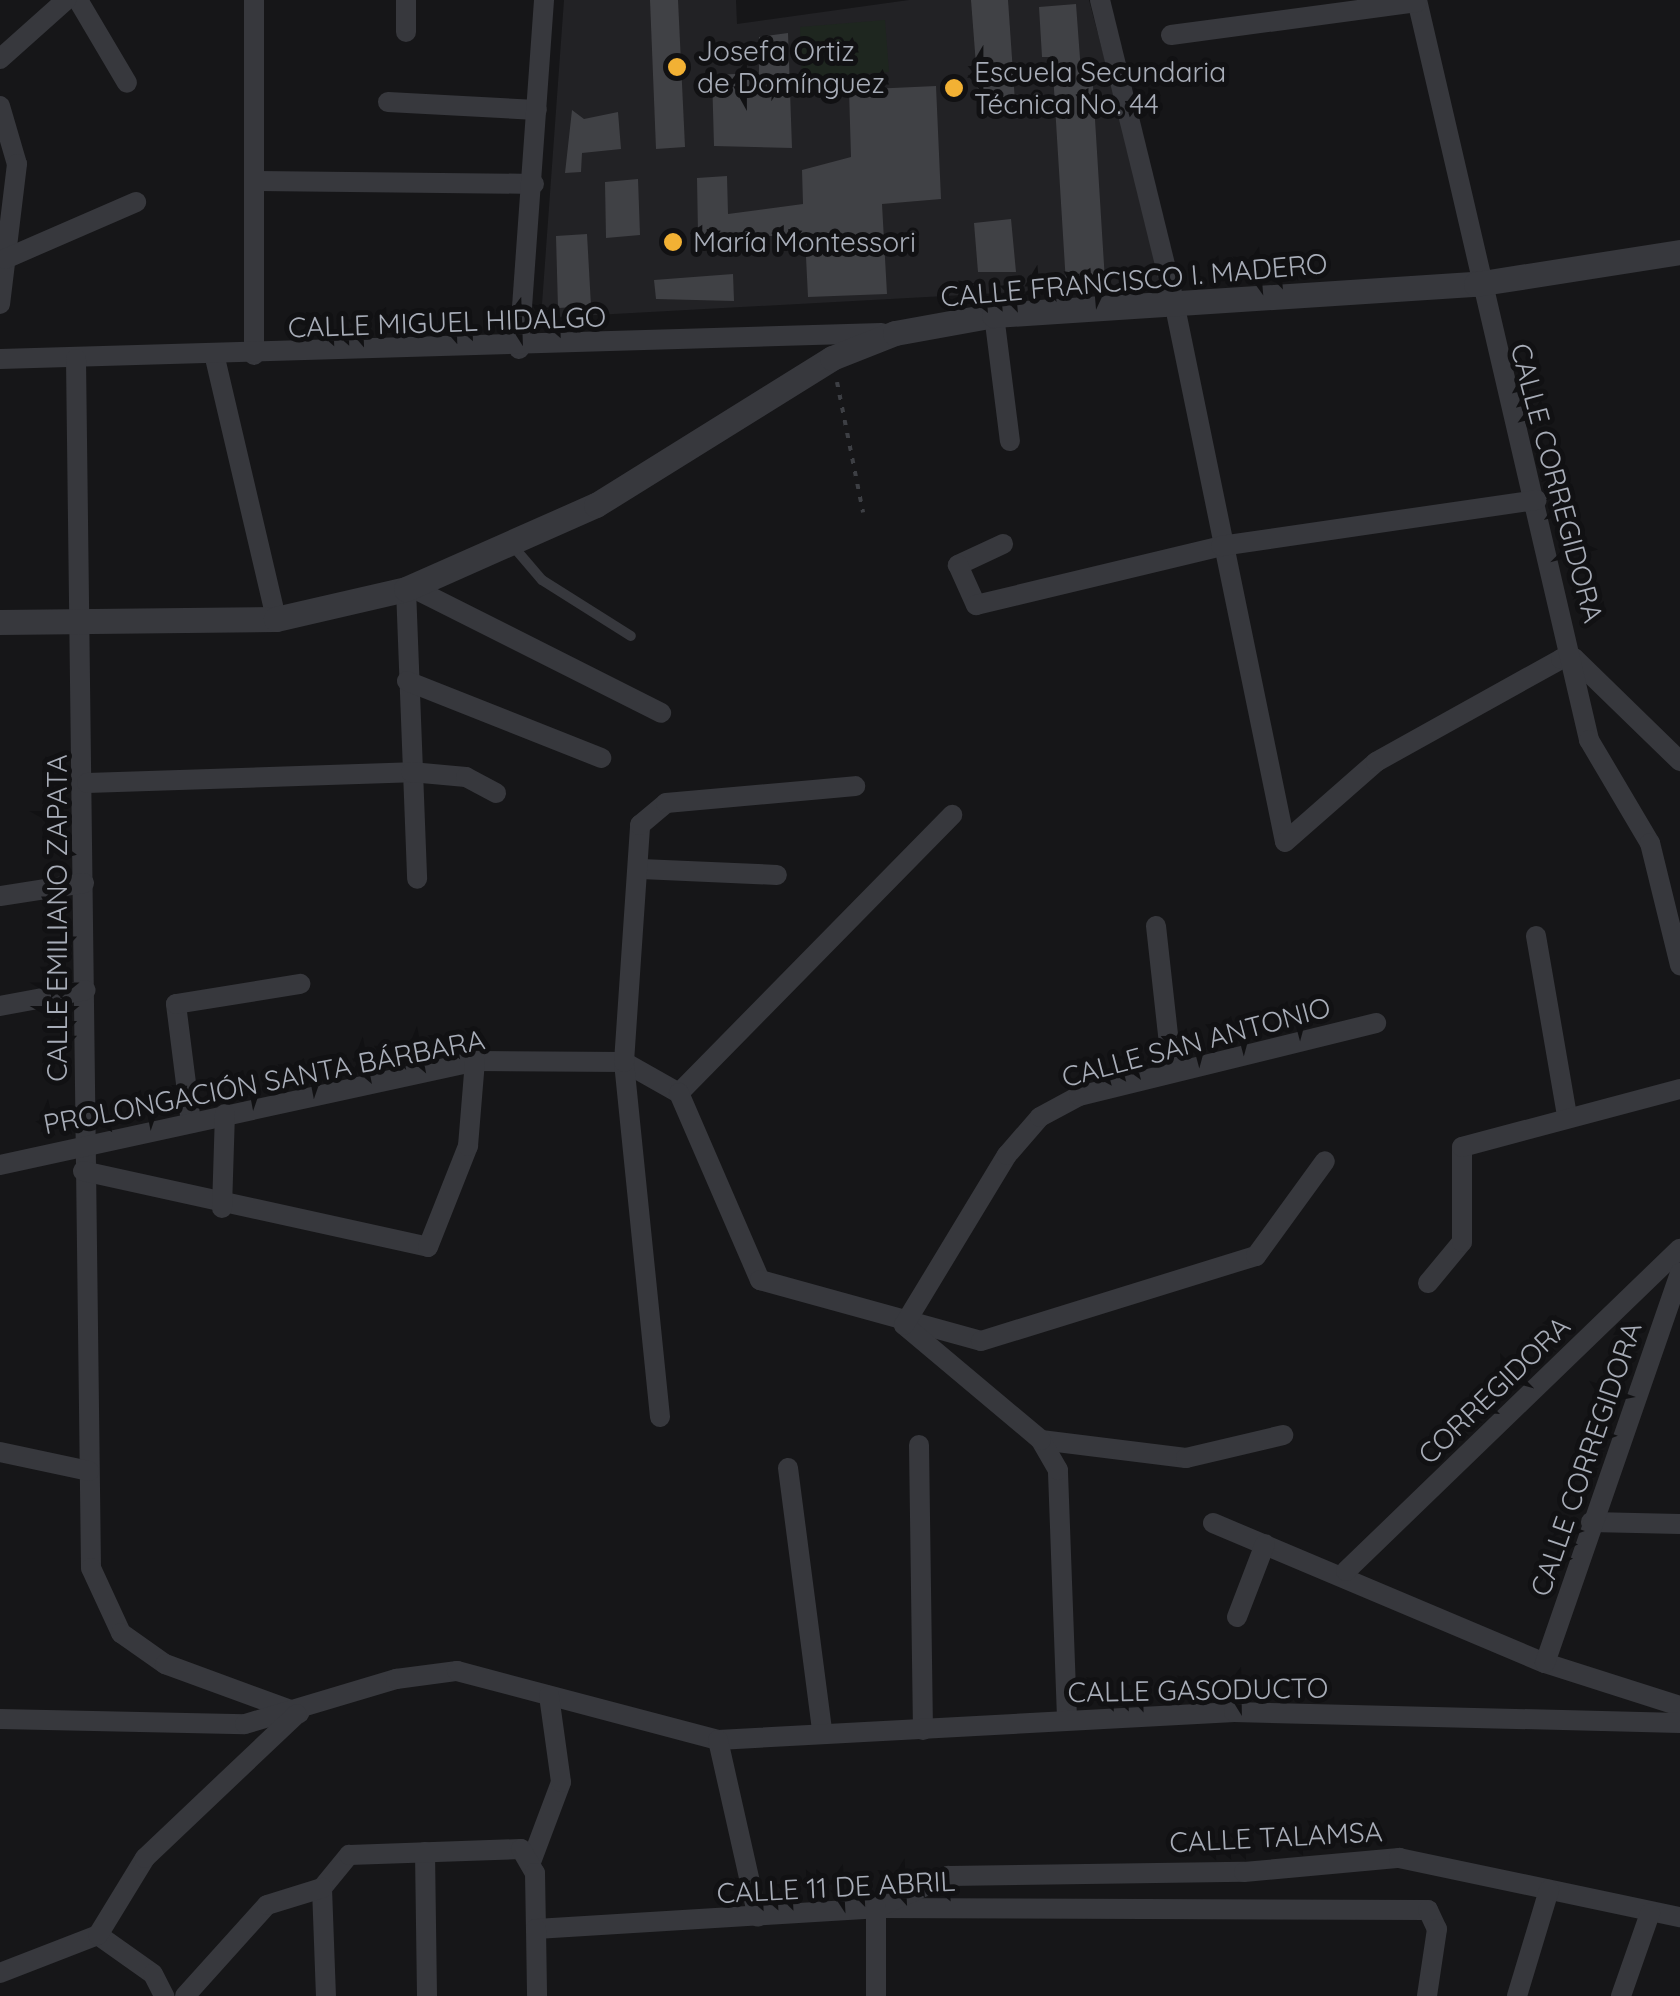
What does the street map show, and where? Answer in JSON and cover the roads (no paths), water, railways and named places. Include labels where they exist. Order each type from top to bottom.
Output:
[{"type":"street","points":[[0,59],[66,0]]},
{"type":"street","points":[[78,0],[127,83]]},
{"type":"street","points":[[254,0],[258,182],[254,355]]},
{"type":"street","points":[[406,0],[406,32]]},
{"type":"street","points":[[519,349],[534,184],[544,0]]},
{"type":"street","points":[[1100,0],[1174,302],[1284,842],[1376,762],[1524,672],[1574,658],[1680,762]]},
{"type":"street","points":[[1172,35],[1417,1]]},
{"type":"street","name":"CALLE CORREGIDORA","points":[[1417,1],[1476,284],[1537,500],[1589,740],[1650,843],[1680,965]]},
{"type":"street","points":[[388,102],[537,110]]},
{"type":"street","points":[[0,106],[17,164],[0,304]]},
{"type":"street","points":[[258,182],[534,184]]},
{"type":"street","points":[[5,258],[136,202]]},
{"type":"street","name":"CALLE FRANCISCO I. MADERO","points":[[0,622],[276,620],[409,588],[512,546],[691,450],[832,358],[895,333],[994,316],[1476,284],[1680,252]]},
{"type":"street","points":[[994,316],[1010,441]]},
{"type":"street","name":"CALLE MIGUEL HIDALGO","points":[[0,359],[215,358],[895,333]]},
{"type":"street","points":[[215,358],[276,620]]},
{"type":"street","name":"CALLE EMILIANO ZAPATA","points":[[76,360],[87,782],[83,1162],[91,1568],[120,1633],[179,1670],[299,1713]]},
{"type":"street","points":[[1003,544],[958,565],[968,600],[1044,590],[1221,546],[1537,500]]},
{"type":"street","points":[[417,879],[407,681],[409,588],[661,713]]},
{"type":"street","points":[[407,681],[601,758]]},
{"type":"street","points":[[87,782],[412,772],[466,777],[496,793]]},
{"type":"street","points":[[660,1417],[624,1062],[641,869],[640,825],[649,810],[855,786]]},
{"type":"street","points":[[952,815],[679,1093],[749,1269],[773,1286],[904,1325],[1000,1340],[1256,1256],[1326,1161]]},
{"type":"street","points":[[641,869],[777,875]]},
{"type":"street","points":[[0,896],[84,883]]},
{"type":"street","points":[[1156,926],[1172,1071]]},
{"type":"street","points":[[1536,936],[1568,1116]]},
{"type":"street","points":[[191,1123],[176,1004],[300,984]]},
{"type":"street","points":[[0,1006],[86,990]]},
{"type":"street","name":"CALLE SAN ANTONIO","points":[[904,1325],[1006,1155],[1040,1117],[1078,1096],[1376,1022]]},
{"type":"street","points":[[83,1162],[222,1208],[428,1247],[468,1146],[475,1062]]},
{"type":"street","name":"PROLONGACIÓN SANTA BÁRBARA","points":[[0,1148],[30,1157],[83,1162],[225,1114],[475,1062],[624,1062],[679,1093]]},
{"type":"street","points":[[1428,1283],[1462,1242],[1462,1147],[1680,1088]]},
{"type":"street","points":[[222,1208],[225,1114]]},
{"type":"street","name":"PROLONGACIÓN SANTA BÁRBARA","points":[[0,1165],[30,1157]]},
{"type":"street","name":"CORREGIDORA","points":[[1346,1571],[1680,1248]]},
{"type":"street","name":"CALLE CORREGIDORA","points":[[1545,1663],[1680,1273]]},
{"type":"street","points":[[904,1325],[1041,1440],[1064,1504],[1067,1718]]},
{"type":"street","points":[[1041,1440],[1186,1458],[1283,1435]]},
{"type":"street","points":[[919,1445],[923,1730]]},
{"type":"street","points":[[0,1452],[89,1471]]},
{"type":"street","points":[[788,1468],[822,1729]]},
{"type":"street","points":[[1214,1522],[1346,1571],[1545,1663],[1680,1706]]},
{"type":"street","points":[[1591,1522],[1680,1524]]},
{"type":"street","points":[[1237,1618],[1265,1544]]},
{"type":"street","points":[[0,1718],[245,1724],[299,1713],[396,1678],[457,1671],[718,1740],[758,1917]]},
{"type":"street","points":[[536,1996],[531,1862],[560,1782],[549,1696]]},
{"type":"street","name":"CALLE GASODUCTO","points":[[718,1740],[822,1729],[923,1730],[1067,1718],[1234,1712],[1680,1723]]},
{"type":"street","points":[[0,1973],[98,1935],[145,1858],[299,1713]]},
{"type":"street","points":[[184,1996],[267,1904],[322,1888],[349,1855],[521,1849],[531,1862]]},
{"type":"street","points":[[425,1852],[428,1996]]},
{"type":"street","name":"CALLE TALAMSA","points":[[876,1908],[948,1876],[1244,1872],[1399,1858],[1680,1917]]},
{"type":"street","points":[[322,1888],[326,1996]]},
{"type":"street","points":[[1517,1996],[1550,1890]]},
{"type":"street","points":[[876,1908],[876,1996]]},
{"type":"street","name":"CALLE 11 DE ABRIL","points":[[536,1929],[876,1908],[1428,1910],[1436,1917],[1427,1996]]},
{"type":"street","points":[[1621,1996],[1650,1913]]},
{"type":"street","points":[[98,1935],[154,1974],[164,1996]]},
{"type":"lane","points":[[512,546],[542,580],[631,636]]},
{"type":"place","name":"Josefa Ortiz de Domínguez","points":[[677,67]]},
{"type":"place","name":"Escuela Secundaria Técnica No. 44","points":[[954,88]]},
{"type":"place","name":"María Montessori","points":[[673,242]]}]
